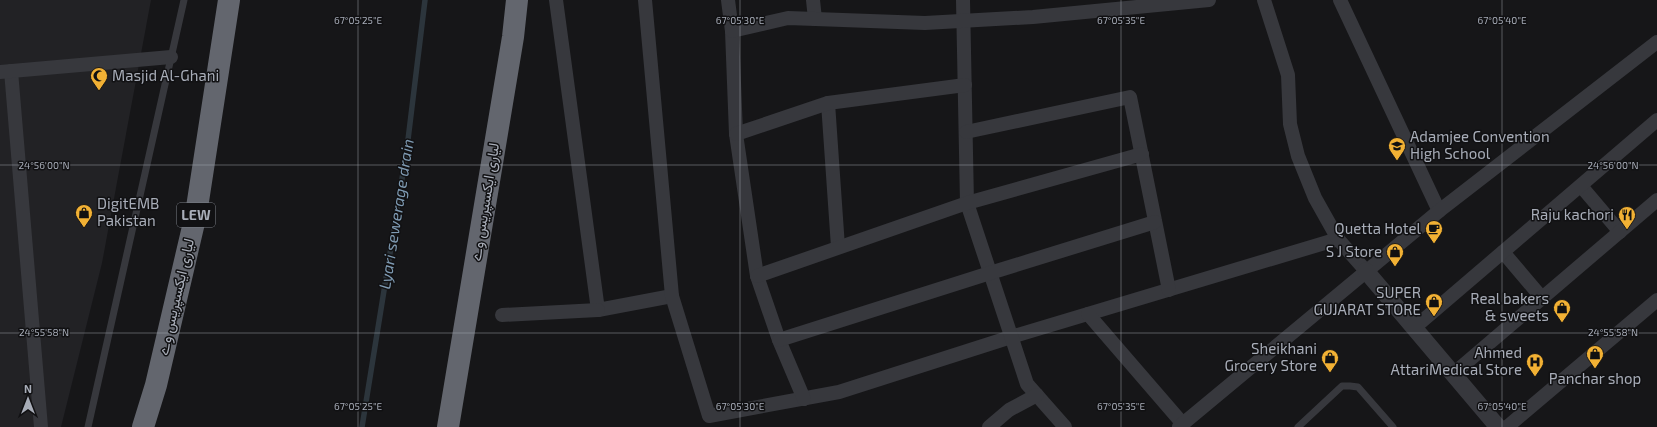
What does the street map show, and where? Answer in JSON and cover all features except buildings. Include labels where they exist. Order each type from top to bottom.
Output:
[{"type":"highway","name":"لیاری ایکسپریس وے","points":[[143,427],[156,385],[196,214],[229,0]]},
{"type":"highway","name":"لیاری ایکسپریس وے","points":[[448,427],[513,37],[517,0]]},
{"type":"street","points":[[556,0],[598,310]]},
{"type":"street","points":[[645,0],[672,296],[710,416],[839,392],[1011,337],[1338,238]]},
{"type":"street","points":[[728,0],[732,31],[736,134],[757,276],[779,340],[804,399]]},
{"type":"street","points":[[813,0],[815,19]]},
{"type":"street","points":[[963,0],[967,203],[1027,384],[1065,427]]},
{"type":"street","points":[[732,31],[788,18],[925,23],[1033,17],[1209,0]]},
{"type":"street","points":[[1264,0],[1288,75],[1290,124],[1298,156],[1315,198],[1338,238],[1498,427]]},
{"type":"street","points":[[1340,0],[1439,211]]},
{"type":"street","points":[[1088,314],[1181,425],[1439,211],[1657,42]]},
{"type":"street","points":[[41,427],[6,71],[171,57]]},
{"type":"street","points":[[736,134],[828,103],[965,85]]},
{"type":"street","points":[[966,132],[1130,97],[1169,290]]},
{"type":"street","points":[[828,103],[838,247]]},
{"type":"street","points":[[1414,328],[1581,186],[1655,126]]},
{"type":"street","points":[[757,276],[967,203],[1142,154]]},
{"type":"street","points":[[1581,186],[1620,232]]},
{"type":"street","points":[[1454,374],[1657,200]]},
{"type":"street","points":[[779,340],[1156,222]]},
{"type":"street","points":[[1503,252],[1542,298]]},
{"type":"street","points":[[502,315],[598,310],[672,296]]},
{"type":"street","points":[[1507,427],[1657,300]]},
{"type":"street","points":[[990,427],[1009,410],[1037,396]]},
{"type":"lane","points":[[88,427],[184,0]]},
{"type":"lane","points":[[1298,427],[1342,386],[1350,386],[1358,387],[1393,427]]},
{"type":"shaded area","points":[[0,0],[151,0],[102,263],[61,427],[0,427]]},
{"type":"waterway","name":"Lyari sewerage drain","points":[[362,427],[407,148],[425,0]]},
{"type":"place","name":"Masjid Al-Ghani","points":[[99,91]]},
{"type":"place","name":"Adamjee Convention High School","points":[[1397,161]]},
{"type":"place","name":"DigitEMB Pakistan","points":[[84,228]]},
{"type":"place","name":"Raju kachori","points":[[1627,230]]},
{"type":"place","name":"Quetta Hotel","points":[[1434,244]]},
{"type":"place","name":"S J Store","points":[[1395,267]]},
{"type":"place","name":"SUPER GUJARAT STORE","points":[[1434,317]]},
{"type":"place","name":"Real bakers & sweets","points":[[1562,323]]},
{"type":"place","name":"Panchar shop","points":[[1595,369]]},
{"type":"place","name":"Sheikhani Grocery Store","points":[[1330,373]]},
{"type":"place","name":"Ahmed AttariMedical Store","points":[[1535,377]]}]
